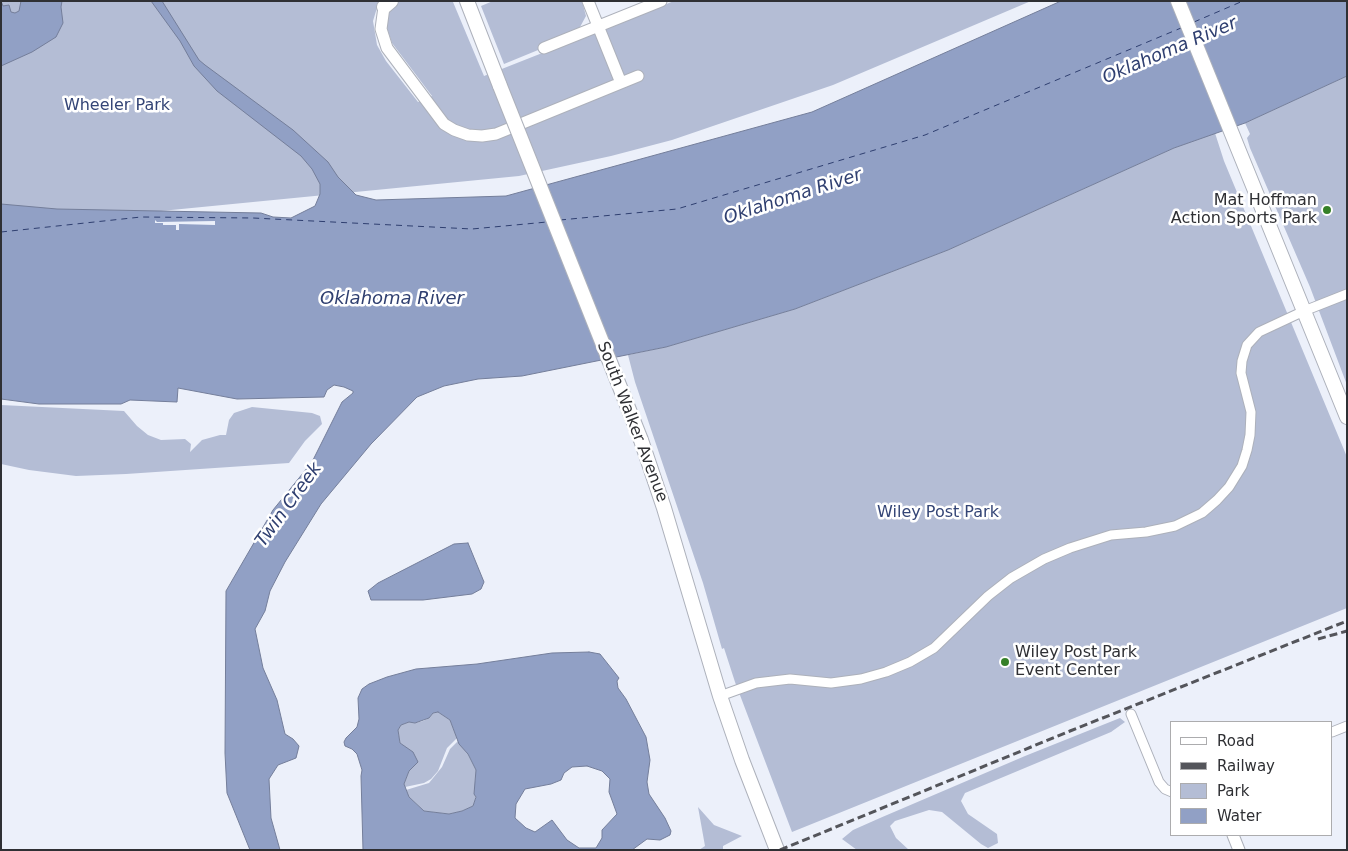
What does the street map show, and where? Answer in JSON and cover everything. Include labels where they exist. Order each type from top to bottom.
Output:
[{"type":"main road","name":"South Walker Avenue","points":[[467,1],[640,440],[664,508],[720,696],[742,760],[777,850]]},
{"type":"main road","points":[[1178,1],[1347,417]]},
{"type":"street","points":[[588,1],[620,83]]},
{"type":"street","points":[[544,48],[661,1]]},
{"type":"street","points":[[387,3],[381,29],[387,48],[444,124],[468,135],[496,134],[638,76]]},
{"type":"street","points":[[720,696],[756,683],[790,680],[830,683],[861,679],[886,672],[910,662],[934,648],[988,596],[1011,578],[1044,559],[1070,548],[1111,535],[1146,532],[1175,526],[1202,513],[1229,487],[1242,466],[1247,450],[1251,419],[1248,398],[1241,373],[1242,361],[1247,345],[1259,332],[1347,294]]},
{"type":"street","points":[[1131,714],[1159,782],[1165,789],[1170,791]]},
{"type":"street","points":[[1333,732],[1347,726]]},
{"type":"street","points":[[1233,836],[1239,850]]},
{"type":"green space","name":"Wheeler Park","points":[[1,1],[379,1],[373,21],[377,45],[386,61],[418,102],[432,96],[392,43],[386,25],[390,10],[395,1],[453,2],[484,76],[674,1],[1031,1],[833,85],[672,140],[611,156],[519,176],[161,211],[1,275]]},
{"type":"green space","points":[[493,1],[582,1],[586,16],[580,27],[582,32],[504,64],[481,6]]},
{"type":"green space","points":[[1347,76],[1347,385],[1310,287],[1250,148],[1247,138],[1250,134],[1245,123]]},
{"type":"green space","name":"Wiley Post Park","points":[[1215,133],[1224,161],[1347,457],[1347,608],[792,832],[724,648],[722,649],[703,583],[635,382],[628,355],[666,347],[795,309],[948,250],[1174,148]]},
{"type":"green space","points":[[1,405],[124,411],[148,435],[161,440],[185,439],[191,444],[190,452],[202,440],[226,435],[229,420],[234,413],[252,407],[312,413],[320,416],[322,424],[305,441],[289,463],[76,476],[29,470],[1,464]]},
{"type":"green space","points":[[438,712],[450,720],[457,738],[447,748],[438,771],[431,779],[424,783],[405,787],[404,784],[409,771],[406,748],[400,743],[398,730],[401,725],[409,722],[423,721],[433,713]]},
{"type":"green space","points":[[1120,718],[1125,722],[1111,732],[965,793],[961,801],[968,814],[997,834],[998,843],[988,848],[942,812],[929,810],[895,821],[890,826],[896,838],[909,850],[857,850],[842,839],[853,830],[880,818]]},
{"type":"green space","points":[[458,741],[468,754],[476,770],[475,801],[473,806],[449,814],[424,811],[409,797],[406,790],[429,783],[442,767],[450,749]]},
{"type":"green space","points":[[698,807],[714,825],[742,836],[723,846],[723,850],[699,850],[705,846]]},
{"type":"water","points":[[1,1],[3,6],[9,5],[11,12],[15,13],[19,11],[21,1],[62,1],[63,23],[56,37],[32,52],[1,66]]},
{"type":"water","name":"Oklahoma River","points":[[151,1],[162,1],[199,60],[293,130],[328,162],[338,177],[356,195],[376,200],[506,196],[812,112],[1061,1],[1347,1],[1347,76],[1245,123],[1174,148],[948,250],[795,309],[666,347],[522,376],[478,379],[444,386],[417,397],[371,444],[321,504],[285,562],[270,591],[265,611],[255,629],[263,668],[277,700],[285,734],[299,746],[296,758],[278,765],[269,779],[271,818],[280,850],[250,850],[227,793],[225,753],[226,591],[273,510],[312,462],[342,402],[353,391],[334,385],[327,390],[324,397],[237,399],[178,388],[177,402],[130,400],[121,404],[39,404],[1,399],[1,204],[57,209],[261,213],[273,217],[291,218],[315,206],[320,194],[320,184],[312,169],[301,156],[217,91],[194,66],[180,41]]},
{"type":"water","points":[[468,543],[484,582],[481,589],[472,594],[423,600],[371,600],[368,591],[378,583],[454,544]]},
{"type":"water","points":[[589,652],[600,654],[619,678],[617,681],[618,688],[646,737],[650,760],[647,782],[649,794],[665,818],[671,831],[670,835],[660,840],[647,839],[632,850],[363,850],[362,770],[357,754],[345,746],[344,742],[357,727],[359,719],[358,698],[362,689],[387,677],[416,669],[477,664],[552,653]],"holes":[[[438,712],[450,720],[459,744],[468,754],[476,770],[474,794],[476,797],[473,806],[449,814],[424,811],[409,797],[404,784],[409,771],[418,762],[413,752],[400,743],[398,730],[401,725],[409,722],[415,723],[429,718],[433,713]],[[587,766],[602,771],[610,779],[609,792],[617,814],[602,830],[602,838],[596,848],[579,848],[567,840],[552,820],[535,832],[526,828],[515,818],[516,804],[525,789],[551,784],[561,780],[564,773],[572,767]]]},
{"type":"pier","points":[[155,220],[157,222],[215,221],[215,225],[179,224],[179,230],[176,230],[176,225],[163,225],[163,223],[155,223]]},
{"type":"ferry route","points":[[1194,22],[1243,1]]},
{"type":"ferry route","points":[[560,220],[677,209],[925,135],[1181,28]]},
{"type":"ferry route","points":[[1,232],[141,217],[253,218],[472,229],[547,222]]},
{"type":"railway","points":[[780,850],[1070,731],[1347,621]]},
{"type":"railway","points":[[1318,639],[1347,631]]},
{"type":"place","name":"Mat Hoffman Action Sports Park","points":[[1327,210]]},
{"type":"place","name":"Wiley Post Park Event Center","points":[[1005,662]]},
{"type":"water label","name":"Twin Creek","points":[[289,505]]}]
